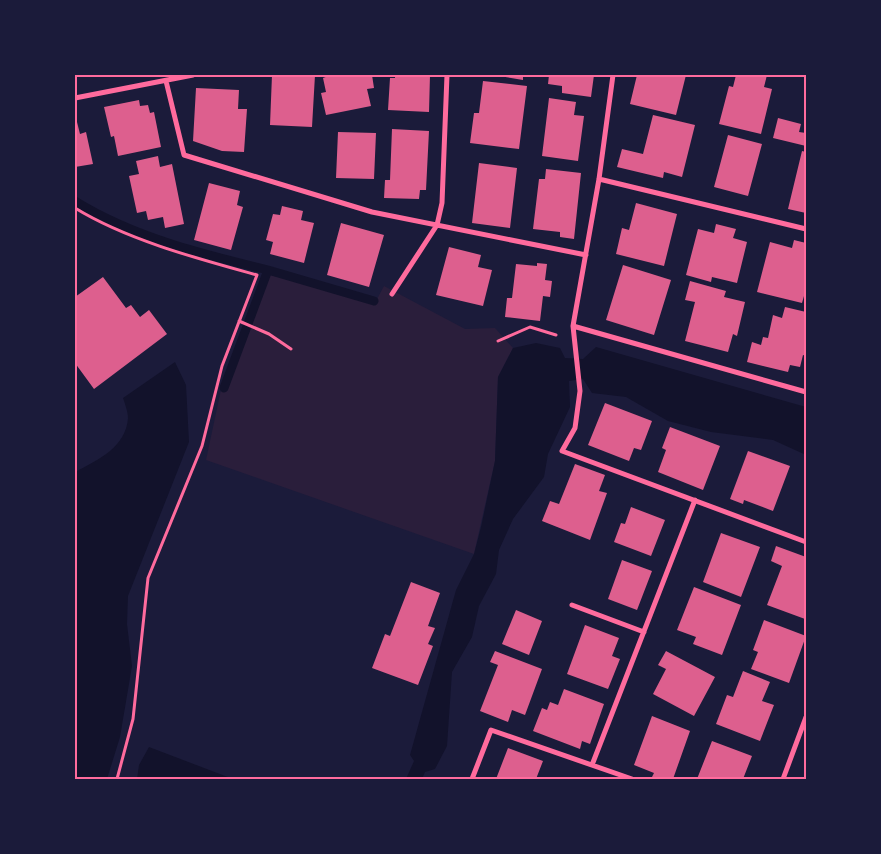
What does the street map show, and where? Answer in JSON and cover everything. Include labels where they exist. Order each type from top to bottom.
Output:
[{"type":"street","points":[[75,98],[193,75]]},
{"type":"street","points":[[392,294],[437,225],[442,203],[447,75]]},
{"type":"street","points":[[613,75],[599,179],[573,326],[580,391],[575,428],[562,451],[806,542]]},
{"type":"street","points":[[166,81],[184,155],[372,212],[586,255]]},
{"type":"street","points":[[599,179],[806,229]]},
{"type":"street","points":[[573,326],[806,392]]},
{"type":"street","points":[[592,765],[694,500]]},
{"type":"street","points":[[572,606],[644,632]]},
{"type":"street","points":[[783,779],[806,717]]},
{"type":"street","points":[[472,779],[491,730],[632,779]]},
{"type":"path","points":[[75,208],[91,218],[190,257],[258,275],[222,366],[202,446],[148,578],[133,719],[117,779]]},
{"type":"path","points":[[239,321],[269,334],[291,348]]},
{"type":"path","points":[[498,341],[530,327],[558,335],[576,348]]},
{"type":"shaded area","points":[[263,273],[375,303],[384,286],[465,329],[495,328],[513,348],[498,377],[495,461],[474,554],[206,460],[222,385]]},
{"type":"shaded area","points":[[536,343],[560,348],[565,358],[583,359],[596,347],[806,407],[806,455],[773,440],[711,432],[668,421],[626,397],[592,393],[583,379],[569,381],[570,407],[548,454],[544,477],[513,519],[499,550],[496,574],[479,606],[472,637],[452,672],[447,746],[435,769],[425,772],[422,779],[406,779],[414,761],[410,755],[456,590],[474,554],[481,527],[495,461],[498,377],[513,348]]},
{"type":"shaded area","points":[[175,362],[186,385],[189,442],[128,596],[127,624],[132,666],[120,737],[107,779],[75,779],[75,472],[93,463],[116,445],[122,437],[128,418],[123,398]]},
{"type":"shaded area","points":[[149,747],[233,779],[137,779],[139,765]]},
{"type":"building","points":[[272,75],[315,75],[312,127],[270,125]]},
{"type":"building","points":[[331,75],[372,75],[374,88],[367,89],[371,106],[326,115],[321,93],[326,92],[323,78]]},
{"type":"building","points":[[395,75],[430,75],[429,112],[388,110],[390,78],[395,78]]},
{"type":"building","points":[[493,75],[523,75],[523,80]]},
{"type":"building","points":[[549,75],[594,75],[591,97],[562,93],[562,86],[548,84]]},
{"type":"building","points":[[637,75],[686,75],[676,115],[630,104]]},
{"type":"building","points":[[736,75],[767,75],[764,87],[772,89],[761,134],[719,124],[729,86],[733,87]]},
{"type":"building","points":[[483,81],[527,86],[519,149],[470,143],[474,113],[479,113]]},
{"type":"building","points":[[196,88],[239,90],[238,109],[247,109],[244,152],[222,151],[193,141]]},
{"type":"building","points":[[549,98],[576,102],[574,115],[584,116],[578,161],[542,156]]},
{"type":"building","points":[[139,100],[140,106],[148,105],[150,113],[154,112],[161,147],[118,156],[114,136],[111,137],[104,107]]},
{"type":"building","points":[[75,114],[80,134],[86,132],[93,164],[75,167]]},
{"type":"building","points":[[653,115],[695,125],[682,177],[664,172],[663,178],[617,167],[622,149],[643,154]]},
{"type":"building","points":[[778,118],[801,124],[799,132],[806,133],[806,146],[773,138]]},
{"type":"building","points":[[392,129],[429,131],[426,190],[420,190],[419,199],[384,198],[385,180],[390,180]]},
{"type":"building","points":[[338,132],[376,133],[374,179],[336,178]]},
{"type":"building","points":[[728,135],[762,144],[748,196],[714,187]]},
{"type":"building","points":[[802,151],[806,152],[806,213],[788,209]]},
{"type":"building","points":[[158,156],[160,167],[172,164],[184,224],[165,228],[163,217],[148,220],[146,211],[137,213],[129,176],[139,174],[136,161]]},
{"type":"building","points":[[479,163],[517,168],[510,228],[472,223]]},
{"type":"building","points":[[546,169],[581,173],[574,239],[560,237],[560,232],[533,229],[539,179],[545,179]]},
{"type":"building","points":[[209,183],[240,191],[237,205],[243,207],[231,250],[194,240]]},
{"type":"building","points":[[636,203],[677,214],[664,266],[616,254],[622,228],[629,230]]},
{"type":"building","points":[[282,206],[303,211],[301,220],[314,223],[304,263],[270,254],[273,242],[266,240],[273,214],[280,215]]},
{"type":"building","points":[[341,223],[384,235],[369,287],[327,275]]},
{"type":"building","points":[[716,224],[736,229],[733,238],[747,242],[737,283],[712,277],[711,282],[686,275],[698,229],[714,233]]},
{"type":"building","points":[[794,240],[806,243],[806,289],[802,303],[757,292],[770,242],[792,248]]},
{"type":"building","points":[[449,247],[481,255],[478,267],[492,270],[483,306],[436,295]]},
{"type":"building","points":[[537,263],[547,264],[545,280],[552,281],[550,297],[543,296],[540,321],[505,317],[507,298],[512,298],[516,264],[537,266]]},
{"type":"building","points":[[623,265],[671,280],[654,335],[606,320]]},
{"type":"building","points":[[103,277],[126,308],[131,305],[140,317],[149,310],[167,334],[94,389],[75,363],[75,297]]},
{"type":"building","points":[[690,281],[726,291],[724,297],[745,302],[737,336],[733,334],[728,352],[685,341],[695,302],[685,300]]},
{"type":"building","points":[[785,307],[806,312],[806,356],[803,355],[800,367],[790,365],[788,372],[747,362],[752,342],[761,345],[763,337],[768,338],[773,315],[782,318]]},
{"type":"building","points":[[605,403],[652,421],[641,450],[634,448],[629,461],[588,445]]},
{"type":"building","points":[[670,427],[720,446],[703,490],[658,472],[666,450],[662,448]]},
{"type":"building","points":[[748,451],[790,466],[773,511],[744,500],[743,504],[730,499]]},
{"type":"building","points":[[575,464],[605,475],[599,491],[607,493],[590,540],[542,521],[550,501],[559,504]]},
{"type":"building","points":[[631,507],[665,520],[651,556],[614,542],[621,523],[625,524]]},
{"type":"building","points":[[721,533],[760,547],[741,597],[703,582]]},
{"type":"building","points":[[776,546],[806,557],[805,619],[767,605],[782,566],[771,561]]},
{"type":"building","points":[[622,560],[652,571],[637,610],[608,599]]},
{"type":"building","points":[[411,582],[440,593],[428,626],[435,628],[428,644],[433,646],[418,685],[372,668],[385,634],[390,636]]},
{"type":"building","points":[[694,587],[741,605],[722,655],[693,644],[696,637],[677,630]]},
{"type":"building","points":[[516,610],[542,621],[529,655],[502,644]]},
{"type":"building","points":[[764,620],[806,636],[789,683],[751,669],[758,652],[753,650]]},
{"type":"building","points":[[585,625],[619,638],[612,656],[620,659],[608,689],[567,674]]},
{"type":"building","points":[[495,651],[542,669],[525,715],[512,710],[508,722],[480,711],[498,665],[490,662]]},
{"type":"building","points":[[666,651],[715,677],[694,716],[653,694],[666,669],[658,665]]},
{"type":"building","points":[[743,671],[770,682],[762,701],[774,705],[760,741],[716,724],[727,695],[733,697]]},
{"type":"building","points":[[564,689],[604,704],[590,744],[582,741],[580,749],[533,731],[542,708],[547,710],[550,702],[558,705]]},
{"type":"building","points":[[652,716],[690,731],[673,779],[652,777],[654,773],[634,765]]},
{"type":"building","points":[[712,741],[752,756],[743,779],[697,779]]},
{"type":"building","points":[[508,748],[543,761],[536,779],[496,779]]},
{"type":"waterway","points":[[75,201],[120,225],[168,243],[268,270]]},
{"type":"waterway","points":[[224,388],[268,270],[374,301]]}]
